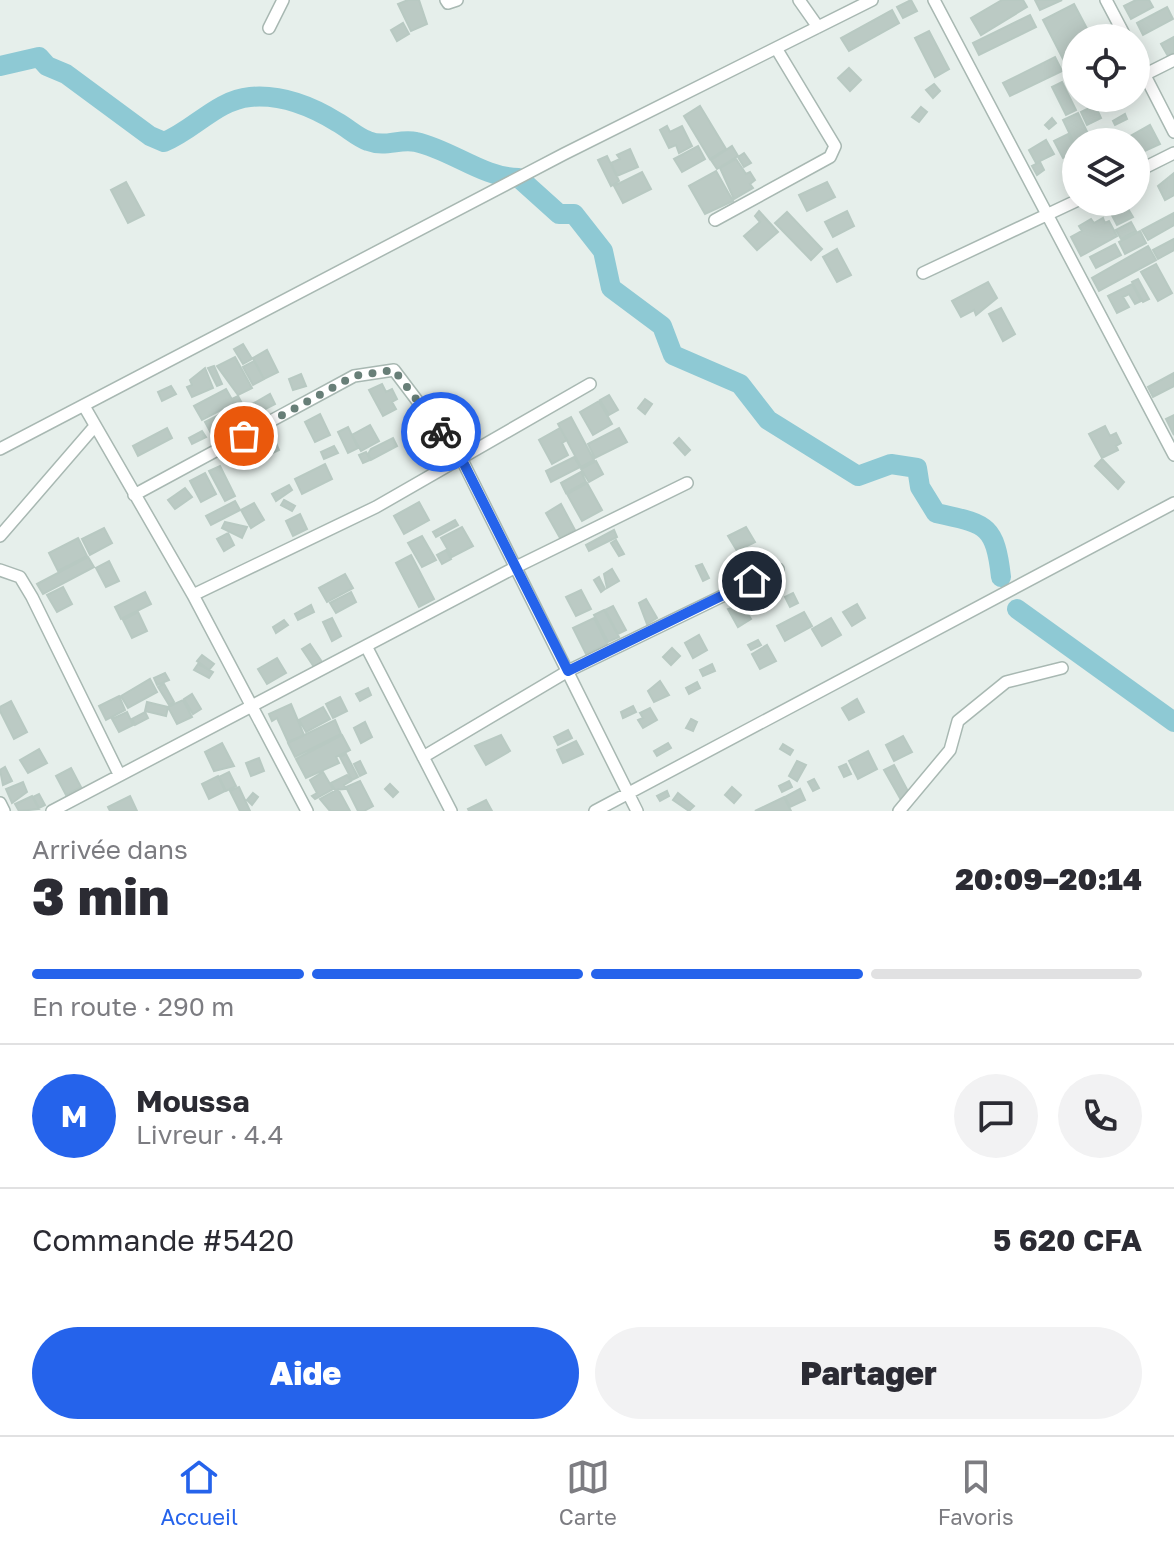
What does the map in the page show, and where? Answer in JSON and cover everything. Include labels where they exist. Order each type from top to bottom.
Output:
[{"type":"street","points":[[269,28],[283,0]]},
{"type":"street","points":[[446,0],[457,0]]},
{"type":"street","points":[[799,0],[818,27]]},
{"type":"street","points":[[0,449],[564,154],[872,0]]},
{"type":"street","points":[[934,0],[1174,455]]},
{"type":"street","points":[[1106,0],[1119,24]]},
{"type":"street","points":[[715,220],[830,157],[835,146],[776,48]]},
{"type":"street","points":[[1150,72],[1174,60]]},
{"type":"street","points":[[1150,86],[1174,132]]},
{"type":"street","points":[[1150,165],[1174,153]]},
{"type":"street","points":[[923,273],[1062,208]]},
{"type":"street","points":[[134,495],[354,376],[394,370],[462,460],[637,811]]},
{"type":"street","points":[[193,595],[376,507],[590,384]]},
{"type":"street","points":[[84,406],[193,595],[305,807],[289,811]]},
{"type":"street","points":[[0,536],[95,426]]},
{"type":"street","points":[[52,811],[516,567],[687,483]]},
{"type":"street","points":[[595,811],[1174,503]]},
{"type":"street","points":[[423,757],[568,671],[778,569]]},
{"type":"street","points":[[0,570],[20,577],[32,597],[119,774]]},
{"type":"street","points":[[366,646],[451,811]]},
{"type":"street","points":[[899,811],[950,750],[958,721],[1006,682],[1062,668]]},
{"type":"street","points":[[0,803],[4,811]]},
{"type":"building","points":[[419,0],[427,24],[411,31],[398,4]]},
{"type":"building","points":[[911,0],[917,11],[903,18],[897,7]]},
{"type":"building","points":[[1002,0],[1023,0],[1027,7],[981,35],[971,18]]},
{"type":"building","points":[[1035,0],[1062,0],[1040,10]]},
{"type":"building","points":[[1136,0],[1149,0],[1153,7],[1131,19],[1124,6]]},
{"type":"building","points":[[1074,4],[1085,24],[1062,24],[1062,57],[1043,20]]},
{"type":"building","points":[[1167,7],[1173,19],[1150,31],[1150,24],[1137,23]]},
{"type":"building","points":[[892,10],[899,23],[849,51],[841,38]]},
{"type":"building","points":[[1030,15],[1036,27],[979,55],[973,43]]},
{"type":"building","points":[[403,23],[409,34],[397,41],[391,30]]},
{"type":"building","points":[[929,31],[949,69],[935,77],[915,38]]},
{"type":"building","points":[[1174,37],[1174,52],[1168,56],[1161,44]]},
{"type":"building","points":[[1055,57],[1062,71],[1010,96],[1003,83]]},
{"type":"building","points":[[849,68],[861,80],[850,91],[838,78]]},
{"type":"building","points":[[1062,82],[1062,107],[1052,87]]},
{"type":"building","points":[[934,84],[940,91],[933,98],[926,90]]},
{"type":"building","points":[[700,106],[726,149],[710,159],[684,116]]},
{"type":"building","points":[[921,107],[927,112],[919,122],[912,117]]},
{"type":"building","points":[[1081,112],[1098,112],[1101,118],[1087,125]]},
{"type":"building","points":[[1078,113],[1085,128],[1067,128],[1063,120]]},
{"type":"building","points":[[1125,114],[1127,119],[1115,125],[1113,121]]},
{"type":"building","points":[[1052,118],[1056,123],[1049,129],[1045,125]]},
{"type":"building","points":[[1150,125],[1160,144],[1150,149],[1150,128],[1145,128]]},
{"type":"building","points":[[667,126],[670,132],[682,126],[692,146],[679,153],[676,145],[669,148],[660,130]]},
{"type":"building","points":[[1062,137],[1062,156],[1054,141]]},
{"type":"building","points":[[1046,140],[1054,154],[1036,163],[1029,150]]},
{"type":"building","points":[[698,146],[705,159],[682,172],[674,159]]},
{"type":"building","points":[[732,146],[738,156],[717,169],[711,160]]},
{"type":"building","points":[[630,149],[638,167],[617,176],[611,163],[620,159],[617,155]]},
{"type":"building","points":[[744,153],[751,163],[744,167],[738,157]]},
{"type":"building","points":[[607,156],[619,181],[611,186],[598,160]]},
{"type":"building","points":[[736,159],[746,174],[750,172],[755,180],[750,184],[753,188],[734,199],[720,168]]},
{"type":"building","points":[[1040,162],[1044,170],[1037,175],[1032,166]]},
{"type":"building","points":[[716,171],[733,201],[705,214],[689,186]]},
{"type":"building","points":[[642,172],[651,189],[623,203],[614,186]]},
{"type":"building","points":[[1174,173],[1174,195],[1165,200],[1158,186]]},
{"type":"building","points":[[126,182],[144,215],[128,223],[111,190]]},
{"type":"building","points":[[827,182],[835,197],[807,211],[799,195]]},
{"type":"building","points":[[759,211],[778,232],[757,250],[744,236],[760,222],[755,216]]},
{"type":"building","points":[[847,211],[854,226],[833,237],[825,222]]},
{"type":"building","points":[[787,212],[822,249],[811,260],[775,223]]},
{"type":"building","points":[[1174,213],[1174,225],[1148,240],[1142,230]]},
{"type":"building","points":[[1112,216],[1133,217],[1117,225]]},
{"type":"building","points":[[1103,218],[1105,223],[1109,221],[1117,236],[1081,256],[1071,237],[1082,231],[1079,226],[1091,219],[1094,223]]},
{"type":"building","points":[[1131,222],[1136,231],[1121,239],[1116,230]]},
{"type":"building","points":[[1140,231],[1146,243],[1125,254],[1119,242]]},
{"type":"building","points":[[1174,239],[1174,250],[1158,259],[1153,250]]},
{"type":"building","points":[[1115,244],[1121,255],[1096,268],[1090,257]]},
{"type":"building","points":[[1148,246],[1156,260],[1099,291],[1092,278]]},
{"type":"building","points":[[837,249],[851,275],[837,282],[823,257]]},
{"type":"building","points":[[1156,264],[1172,293],[1158,301],[1141,272]]},
{"type":"building","points":[[1138,279],[1149,299],[1143,302],[1132,282]]},
{"type":"building","points":[[988,282],[997,298],[976,315],[974,310],[961,317],[952,301]]},
{"type":"building","points":[[1132,284],[1141,301],[1135,304],[1129,294],[1123,297],[1129,307],[1117,313],[1108,296]]},
{"type":"building","points":[[1001,308],[1015,334],[1003,341],[989,314]]},
{"type":"building","points":[[243,344],[252,359],[243,364],[234,349]]},
{"type":"building","points":[[267,350],[278,372],[264,379],[253,358]]},
{"type":"building","points":[[235,357],[252,388],[238,395],[217,366]]},
{"type":"building","points":[[254,361],[264,379],[253,385],[243,367]]},
{"type":"building","points":[[214,366],[222,384],[217,386],[208,368]]},
{"type":"building","points":[[205,368],[213,388],[192,397],[187,387],[192,385],[190,380]]},
{"type":"building","points":[[1174,373],[1174,386],[1153,397],[1148,387]]},
{"type":"building","points":[[301,374],[306,386],[293,390],[289,379]]},
{"type":"building","points":[[382,384],[386,392],[392,389],[397,399],[392,402],[396,409],[383,416],[369,390]]},
{"type":"building","points":[[171,386],[176,394],[162,401],[158,392]]},
{"type":"building","points":[[226,389],[234,403],[202,420],[194,406]]},
{"type":"building","points":[[270,394],[275,404],[252,416],[247,407]]},
{"type":"building","points":[[609,395],[618,410],[609,415],[600,400]]},
{"type":"building","points":[[238,396],[250,418],[244,421],[232,399]]},
{"type":"building","points":[[645,399],[652,404],[645,414],[638,408]]},
{"type":"building","points":[[599,401],[612,424],[593,435],[580,412]]},
{"type":"building","points":[[233,408],[241,423],[213,437],[205,422]]},
{"type":"building","points":[[320,414],[330,435],[315,442],[305,422]]},
{"type":"building","points":[[1174,415],[1174,435],[1166,419]]},
{"type":"building","points":[[571,417],[594,460],[581,467],[558,424]]},
{"type":"building","points":[[370,425],[379,441],[361,451],[352,435]]},
{"type":"building","points":[[1105,426],[1110,436],[1116,433],[1121,443],[1116,446],[1118,450],[1102,458],[1089,434]]},
{"type":"building","points":[[348,427],[358,448],[348,453],[338,432]]},
{"type":"building","points":[[167,428],[172,438],[138,456],[133,446]]},
{"type":"building","points":[[560,428],[567,440],[562,443],[568,455],[552,464],[539,440]]},
{"type":"building","points":[[619,428],[627,442],[595,458],[588,444]]},
{"type":"building","points":[[202,431],[206,437],[192,444],[189,438]]},
{"type":"building","points":[[393,438],[397,446],[371,460],[368,454],[371,449]]},
{"type":"building","points":[[679,438],[690,450],[685,455],[674,443]]},
{"type":"building","points":[[275,441],[279,450],[264,457],[260,448]]},
{"type":"building","points":[[334,446],[338,453],[324,459],[321,452]]},
{"type":"building","points":[[366,452],[370,460],[363,463],[359,455]]},
{"type":"building","points":[[574,457],[580,467],[551,482],[546,471]]},
{"type":"building","points":[[1102,459],[1124,482],[1118,489],[1095,466]]},
{"type":"building","points":[[596,461],[603,474],[589,482],[581,469]]},
{"type":"building","points":[[325,464],[332,479],[302,494],[295,479]]},
{"type":"building","points":[[220,466],[235,496],[225,501],[209,471]]},
{"type":"building","points":[[581,472],[586,482],[566,493],[561,483]]},
{"type":"building","points":[[205,473],[216,494],[201,502],[190,481]]},
{"type":"building","points":[[587,483],[602,510],[582,521],[567,494]]},
{"type":"building","points":[[289,485],[292,490],[276,501],[272,494]]},
{"type":"building","points":[[185,488],[192,497],[175,509],[168,500]]},
{"type":"building","points":[[284,500],[295,506],[292,511],[281,505]]},
{"type":"building","points":[[235,501],[240,510],[211,525],[206,516]]},
{"type":"building","points":[[419,502],[429,520],[404,534],[394,516]]},
{"type":"building","points":[[254,503],[264,520],[251,528],[241,510]]},
{"type":"building","points":[[561,504],[575,530],[560,538],[546,513]]},
{"type":"building","points":[[300,514],[307,529],[293,536],[286,521]]},
{"type":"building","points":[[455,520],[458,525],[436,537],[433,532]]},
{"type":"building","points":[[225,522],[247,527],[242,538],[222,528]]},
{"type":"building","points":[[462,527],[473,546],[452,557],[441,538]]},
{"type":"building","points":[[746,527],[755,542],[737,551],[728,536]]},
{"type":"building","points":[[104,528],[112,543],[90,555],[82,539]]},
{"type":"building","points":[[614,530],[617,537],[589,551],[586,545]]},
{"type":"building","points":[[228,533],[234,545],[224,551],[217,539]]},
{"type":"building","points":[[422,536],[436,560],[422,567],[408,543]]},
{"type":"building","points":[[78,538],[87,556],[58,571],[49,553]]},
{"type":"building","points":[[616,540],[624,554],[619,556],[611,543]]},
{"type":"building","points":[[446,550],[451,559],[442,564],[437,555]]},
{"type":"building","points":[[411,555],[434,599],[419,607],[396,563]]},
{"type":"building","points":[[88,557],[94,567],[43,594],[37,584]]},
{"type":"building","points":[[109,561],[119,581],[106,587],[96,568]]},
{"type":"building","points":[[702,564],[709,578],[703,581],[696,566]]},
{"type":"building","points":[[612,569],[619,581],[607,588],[604,574]]},
{"type":"building","points":[[345,574],[353,588],[327,602],[319,588]]},
{"type":"building","points":[[599,577],[605,589],[601,592],[594,580]]},
{"type":"building","points":[[63,587],[72,604],[57,612],[47,595]]},
{"type":"building","points":[[581,590],[591,609],[576,616],[566,597]]},
{"type":"building","points":[[145,592],[151,604],[121,619],[115,607]]},
{"type":"building","points":[[351,592],[356,602],[336,613],[330,603]]},
{"type":"building","points":[[793,593],[798,603],[790,607],[785,597]]},
{"type":"building","points":[[646,599],[657,618],[647,624],[639,603]]},
{"type":"building","points":[[857,604],[865,618],[852,626],[843,612]]},
{"type":"building","points":[[311,605],[314,612],[298,620],[295,614]]},
{"type":"building","points":[[742,605],[751,619],[738,627],[728,609]]},
{"type":"building","points":[[613,606],[626,630],[618,634],[605,610]]},
{"type":"building","points":[[604,610],[619,637],[608,642],[594,615]]},
{"type":"building","points":[[138,612],[147,631],[132,638],[123,620]]},
{"type":"building","points":[[804,612],[812,626],[785,641],[777,626]]},
{"type":"building","points":[[332,618],[341,636],[332,641],[323,622]]},
{"type":"building","points":[[594,618],[607,644],[586,654],[573,628]]},
{"type":"building","points":[[831,618],[841,635],[822,646],[812,629]]},
{"type":"building","points":[[284,620],[288,625],[276,633],[273,627]]},
{"type":"building","points":[[699,635],[707,650],[693,658],[685,643]]},
{"type":"building","points":[[758,640],[761,645],[751,650],[748,645]]},
{"type":"building","points":[[310,644],[322,662],[314,667],[302,649]]},
{"type":"building","points":[[767,645],[776,661],[760,669],[752,654]]},
{"type":"building","points":[[672,648],[680,656],[671,665],[663,657]]},
{"type":"building","points":[[202,655],[214,664],[209,670],[197,661]]},
{"type":"building","points":[[277,658],[286,673],[267,684],[258,669]]},
{"type":"building","points":[[198,664],[213,672],[209,678],[194,670]]},
{"type":"building","points":[[712,664],[715,671],[703,676],[700,670]]},
{"type":"building","points":[[165,673],[169,680],[157,685],[154,678]]},
{"type":"building","points":[[150,679],[157,692],[128,708],[121,696]]},
{"type":"building","points":[[660,681],[669,695],[654,702],[648,691]]},
{"type":"building","points":[[697,682],[700,688],[689,694],[686,688]]},
{"type":"building","points":[[164,684],[174,702],[169,705],[158,687]]},
{"type":"building","points":[[368,688],[371,695],[360,701],[356,694]]},
{"type":"building","points":[[192,694],[201,709],[193,714],[184,699]]},
{"type":"building","points":[[119,696],[125,710],[106,720],[99,706]]},
{"type":"building","points":[[340,697],[347,711],[333,718],[326,704]]},
{"type":"building","points":[[857,699],[864,712],[849,720],[842,708]]},
{"type":"building","points":[[183,700],[192,717],[177,724],[168,707]]},
{"type":"building","points":[[11,701],[27,732],[14,739],[0,711],[0,707]]},
{"type":"building","points":[[147,702],[168,707],[166,716],[145,711]]},
{"type":"building","points":[[291,704],[304,735],[288,742],[277,718],[272,721],[269,714]]},
{"type":"building","points":[[633,706],[636,712],[623,718],[621,712]]},
{"type":"building","points":[[323,707],[330,719],[306,732],[299,720]]},
{"type":"building","points":[[650,708],[657,720],[643,728],[638,720],[643,718],[640,713]]},
{"type":"building","points":[[127,712],[133,725],[119,732],[112,719]]},
{"type":"building","points":[[145,712],[148,718],[135,725],[132,719]]},
{"type":"building","points":[[691,719],[697,722],[693,731],[686,728]]},
{"type":"building","points":[[335,720],[341,734],[295,757],[288,743]]},
{"type":"building","points":[[365,722],[372,737],[361,743],[354,728]]},
{"type":"building","points":[[568,730],[572,738],[558,745],[554,737]]},
{"type":"building","points":[[342,735],[350,750],[336,757],[339,763],[306,778],[296,759]]},
{"type":"building","points":[[501,735],[510,751],[486,765],[475,746]]},
{"type":"building","points":[[903,736],[912,752],[894,761],[886,745]]},
{"type":"building","points":[[576,741],[583,754],[563,763],[557,750]]},
{"type":"building","points":[[222,743],[234,766],[214,771],[205,752]]},
{"type":"building","points":[[668,743],[671,748],[657,756],[654,751]]},
{"type":"building","points":[[783,744],[793,750],[790,755],[780,749]]},
{"type":"building","points":[[39,749],[47,763],[28,773],[20,760]]},
{"type":"building","points":[[868,751],[877,769],[858,779],[849,761]]},
{"type":"building","points":[[346,754],[358,777],[352,780],[340,757]]},
{"type":"building","points":[[259,758],[264,771],[251,776],[246,763]]},
{"type":"building","points":[[360,761],[366,773],[360,776],[354,764]]},
{"type":"building","points":[[797,761],[806,765],[797,781],[789,776]]},
{"type":"building","points":[[846,764],[851,774],[844,777],[839,767]]},
{"type":"building","points":[[894,765],[910,795],[901,800],[884,770]]},
{"type":"building","points":[[5,767],[12,781],[3,785],[0,770]]},
{"type":"building","points":[[71,768],[81,787],[66,795],[56,776]]},
{"type":"building","points":[[229,772],[236,786],[226,791],[219,777]]},
{"type":"building","points":[[323,772],[333,789],[315,799],[312,796],[317,793],[310,780]]},
{"type":"building","points":[[347,775],[351,781],[344,785],[346,789],[335,790],[331,783]]},
{"type":"building","points":[[218,776],[225,791],[209,799],[202,784]]},
{"type":"building","points":[[814,779],[819,788],[813,791],[808,782]]},
{"type":"building","points":[[360,781],[373,806],[364,811],[358,811],[346,787]]},
{"type":"building","points":[[789,781],[792,787],[782,792],[779,786]]},
{"type":"building","points":[[23,782],[27,792],[12,803],[6,789]]},
{"type":"building","points":[[390,784],[398,792],[393,797],[385,789]]},
{"type":"building","points":[[239,787],[250,811],[240,811],[230,791]]},
{"type":"building","points":[[732,787],[741,795],[734,803],[725,795]]},
{"type":"building","points":[[338,789],[350,811],[330,811],[320,799]]},
{"type":"building","points":[[800,789],[805,800],[790,807],[785,797]]},
{"type":"building","points":[[667,791],[669,796],[660,801],[657,796]]},
{"type":"building","points":[[253,793],[258,797],[252,805],[247,800]]},
{"type":"building","points":[[678,793],[694,806],[689,811],[673,800]]},
{"type":"building","points":[[39,794],[45,805],[39,808],[33,797]]},
{"type":"building","points":[[32,796],[39,809],[19,811],[15,804]]},
{"type":"building","points":[[130,796],[137,811],[110,811],[108,807]]},
{"type":"building","points":[[784,797],[791,811],[755,811]]},
{"type":"building","points":[[486,800],[492,811],[469,811],[468,809]]},
{"type":"waterway","points":[[0,66],[39,57],[47,66],[66,74],[150,136],[164,142],[216,109],[238,99],[273,97],[317,111],[368,141],[381,144],[416,142],[493,174],[519,178],[559,214],[574,214],[603,251],[611,288],[662,326],[673,355],[740,384],[768,420],[858,476],[891,464],[917,468],[920,487],[936,513],[977,524],[991,536],[1001,577]]},
{"type":"waterway","points":[[1017,609],[1174,722]]},
{"type":"way so far","points":[[244,436],[354,376],[394,370],[441,432]]},
{"type":"route","points":[[441,432],[462,460],[568,671],[752,581]]}]
